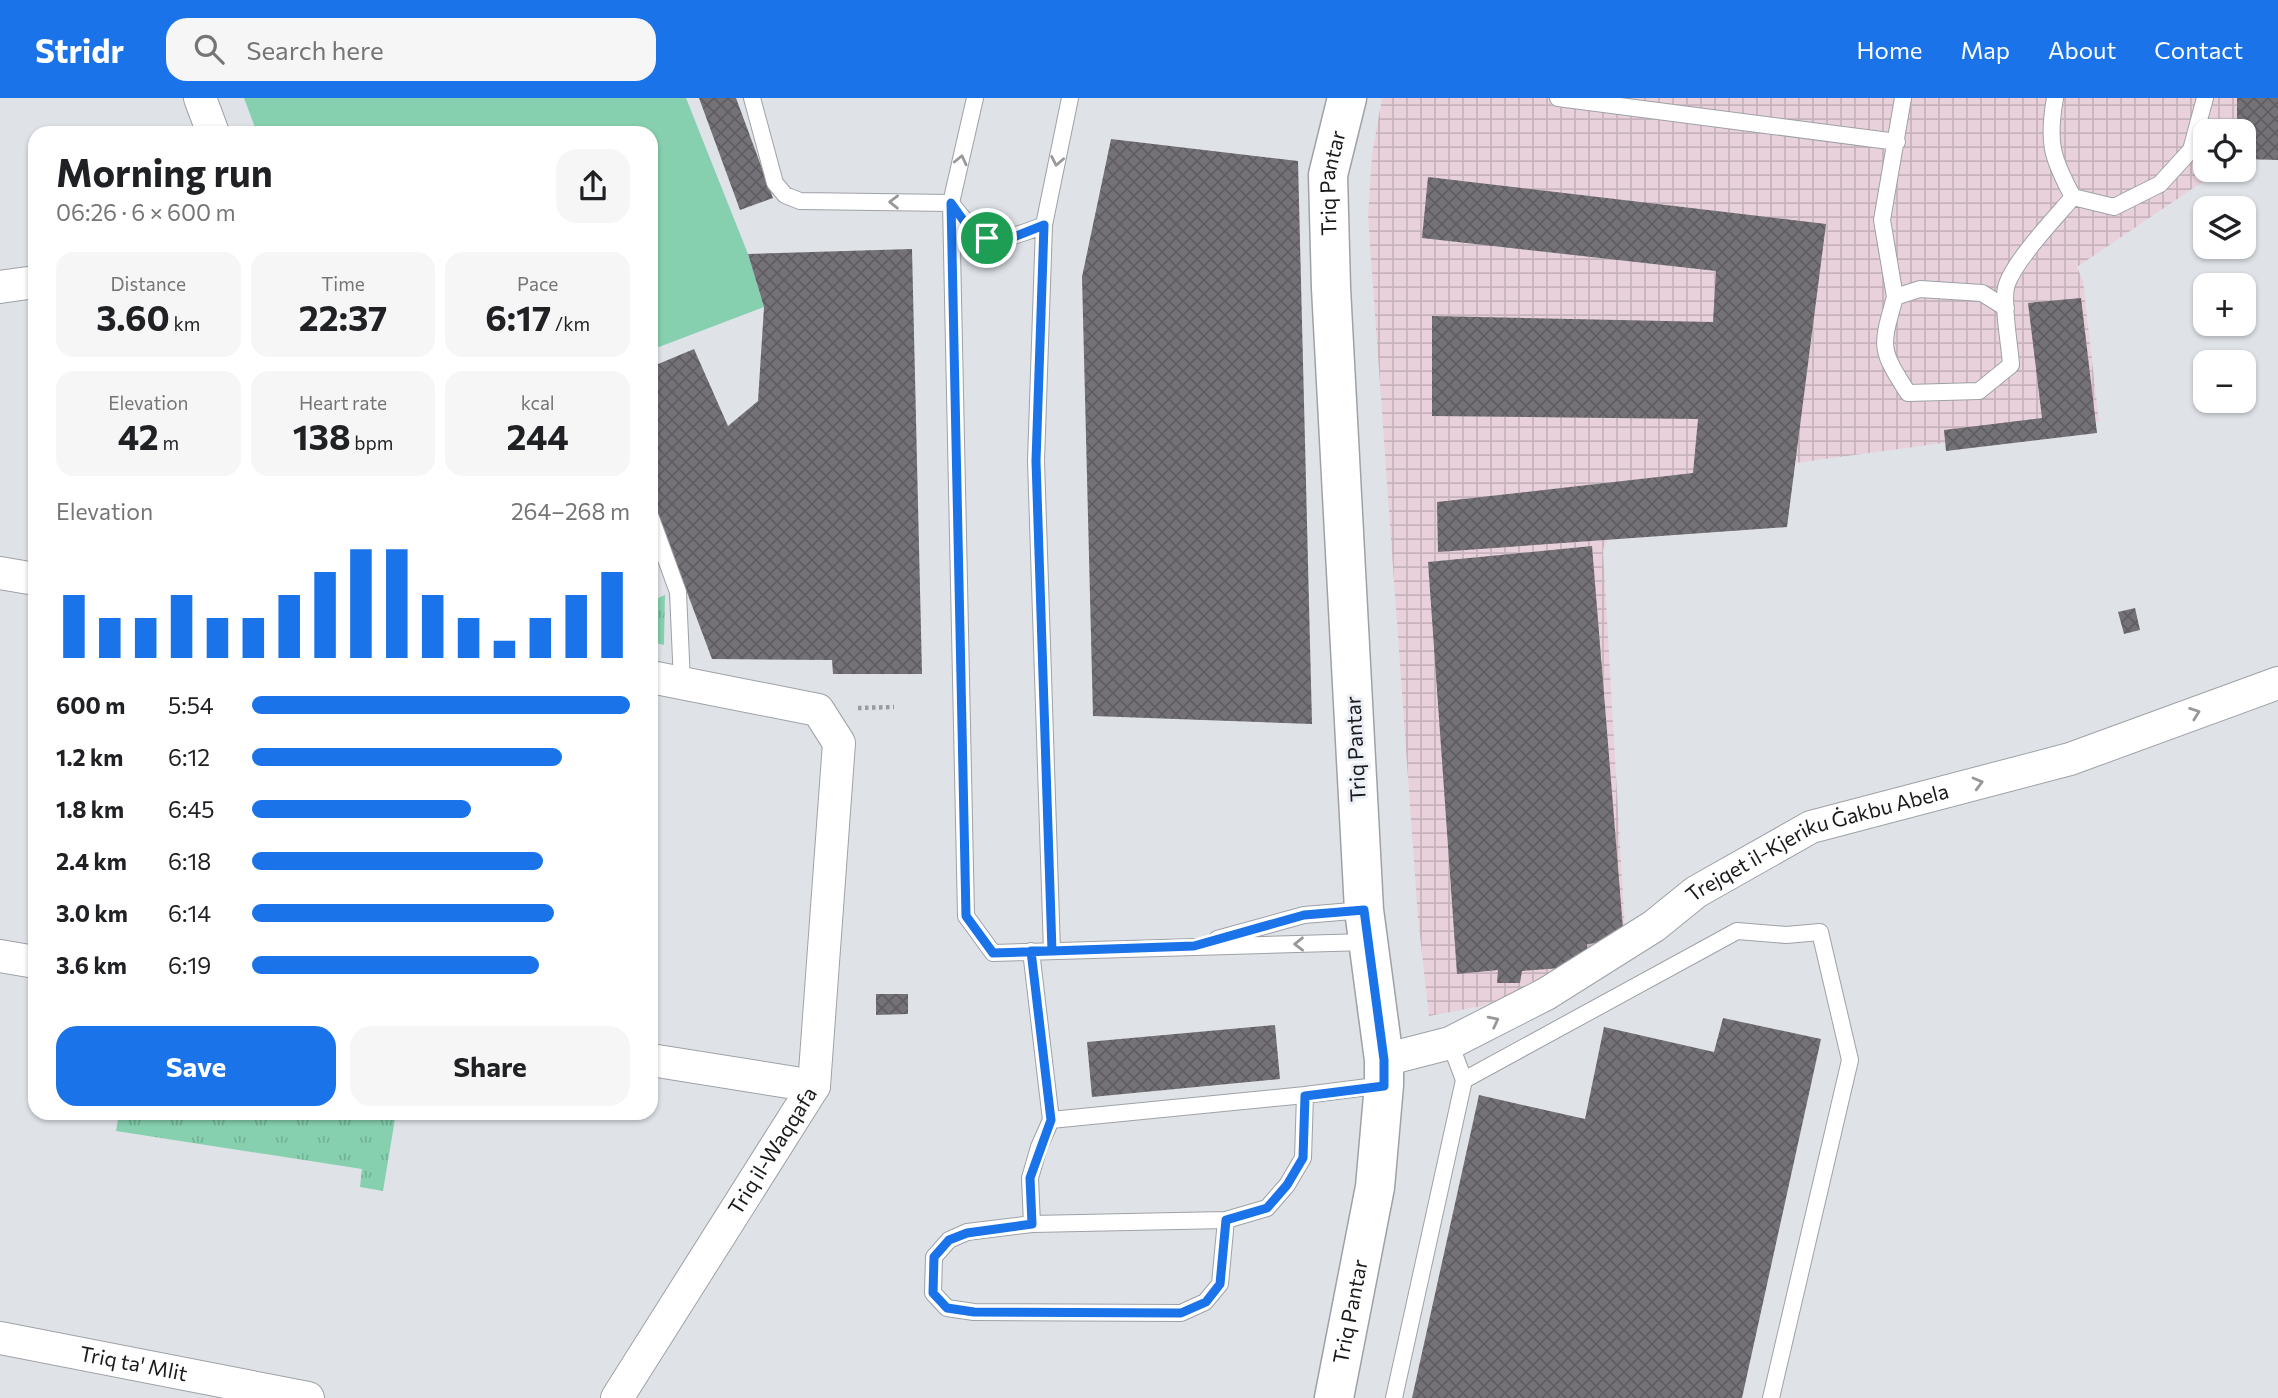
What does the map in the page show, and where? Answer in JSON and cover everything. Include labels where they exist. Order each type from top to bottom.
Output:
[{"type":"main road","name":"Triq Pantar","points":[[1334,1398],[1375,1187],[1384,1073],[1366,926],[1329,225],[1328,175],[1347,98]]},
{"type":"street","points":[[200,98],[210,126]]},
{"type":"street","points":[[0,287],[28,283]]},
{"type":"street","points":[[0,573],[28,578]]},
{"type":"street","points":[[658,678],[682,682]]},
{"type":"street","name":"Triq il-Waqqafa","points":[[617,1398],[814,1086],[839,743],[818,710],[682,682]]},
{"type":"street","name":"Trejqet il-Kjeriku Ġakbu Abela","points":[[1384,1073],[1546,994],[1654,926],[1696,891],[1811,827],[2070,759],[2278,683]]},
{"type":"street","points":[[0,956],[28,961]]},
{"type":"street","points":[[658,1061],[814,1086]]},
{"type":"street","name":"Triq ta' Mlit","points":[[0,1338],[307,1398]]},
{"type":"lane","points":[[752,98],[775,183],[785,195],[800,201],[951,203]]},
{"type":"lane","points":[[975,98],[951,203],[966,916],[993,953],[1194,946],[1366,926]]},
{"type":"lane","points":[[1052,951],[1036,461],[1044,225],[1070,98]]},
{"type":"lane","points":[[1558,98],[1897,142]]},
{"type":"lane","points":[[1903,98],[1882,220],[1895,297],[1883,341],[1889,364],[1908,393],[1979,391],[2011,365],[2006,284],[2028,251],[2073,197]]},
{"type":"lane","points":[[2055,98],[2050,128],[2056,165],[2073,197],[2115,207],[2160,184],[2191,150],[2205,98]]},
{"type":"lane","points":[[951,203],[966,224],[987,238],[1016,236],[1044,225]]},
{"type":"lane","points":[[1895,297],[1920,289],[1982,293],[2006,308]]},
{"type":"lane","points":[[658,538],[678,592],[682,682]]},
{"type":"lane","points":[[1194,946],[1304,915],[1366,926]]},
{"type":"lane","points":[[1464,1080],[1737,931],[1786,934],[1820,932],[1850,1060],[1771,1398]]},
{"type":"lane","points":[[1031,951],[1051,1120],[1030,1178],[1032,1224]]},
{"type":"lane","points":[[1394,1398],[1464,1080],[1450,1043]]},
{"type":"lane","points":[[1051,1120],[1305,1096],[1384,1073]]},
{"type":"lane","points":[[1226,1220],[1220,1284],[1206,1302],[1181,1313],[974,1312],[947,1308],[933,1293],[934,1257],[949,1240],[967,1233],[1032,1224],[1226,1220],[1267,1208],[1287,1185],[1303,1158],[1305,1096]]},
{"type":"shaded area","points":[[1382,98],[2278,98],[2278,160],[2256,159],[2256,119],[2193,119],[2193,182],[2202,182],[2077,267],[2083,281],[2099,422],[1788,464],[1611,532],[1603,550],[1625,930],[1546,980],[1482,1006],[1429,1016],[1418,918],[1368,216],[1372,155]]},
{"type":"green space","points":[[244,98],[686,98],[748,254],[764,307],[658,347],[658,126],[254,126]]},
{"type":"green space","points":[[665,595],[664,645],[658,644],[658,598]]},
{"type":"green space","points":[[118,1120],[395,1120],[383,1191],[360,1187],[362,1169],[116,1131]]},
{"type":"building","points":[[699,98],[736,98],[773,198],[740,210]]},
{"type":"building","points":[[2237,98],[2278,98],[2278,160],[2256,159],[2256,119],[2237,119]]},
{"type":"building","points":[[1111,139],[1298,161],[1312,724],[1093,716],[1082,277]]},
{"type":"building","points":[[1428,177],[1826,224],[1787,527],[1438,552],[1437,502],[1693,473],[1698,419],[1432,416],[1432,316],[1713,322],[1716,271],[1422,238]]},
{"type":"building","points":[[912,249],[922,674],[833,674],[832,660],[712,659],[658,515],[658,364],[694,349],[728,426],[758,401],[764,307],[748,254]]},
{"type":"building","points":[[2081,298],[2097,433],[1946,451],[1944,430],[2042,418],[2028,303]]},
{"type":"building","points":[[1592,546],[1624,941],[1587,944],[1589,966],[1522,971],[1520,983],[1497,983],[1498,970],[1457,974],[1428,562]]},
{"type":"building","points":[[2135,608],[2140,630],[2124,634],[2118,612]]},
{"type":"building","points":[[876,994],[908,994],[908,1014],[876,1015]]},
{"type":"building","points":[[1723,1018],[1821,1039],[1742,1398],[1412,1398],[1479,1095],[1585,1119],[1604,1027],[1714,1052]]},
{"type":"building","points":[[1275,1025],[1280,1079],[1092,1097],[1087,1042]]},
{"type":"route","points":[[987,238],[966,224],[951,203],[966,916],[993,953],[1031,951],[1052,951],[1194,946],[1304,915],[1364,910],[1384,1060],[1384,1086],[1305,1096],[1303,1158],[1287,1185],[1267,1208],[1226,1220],[1220,1284],[1206,1302],[1181,1313],[974,1312],[947,1308],[933,1293],[934,1257],[949,1240],[967,1233],[1032,1224],[1030,1178],[1051,1120],[1031,951],[1052,951],[1036,461],[1044,225],[1016,236],[987,238]]}]
